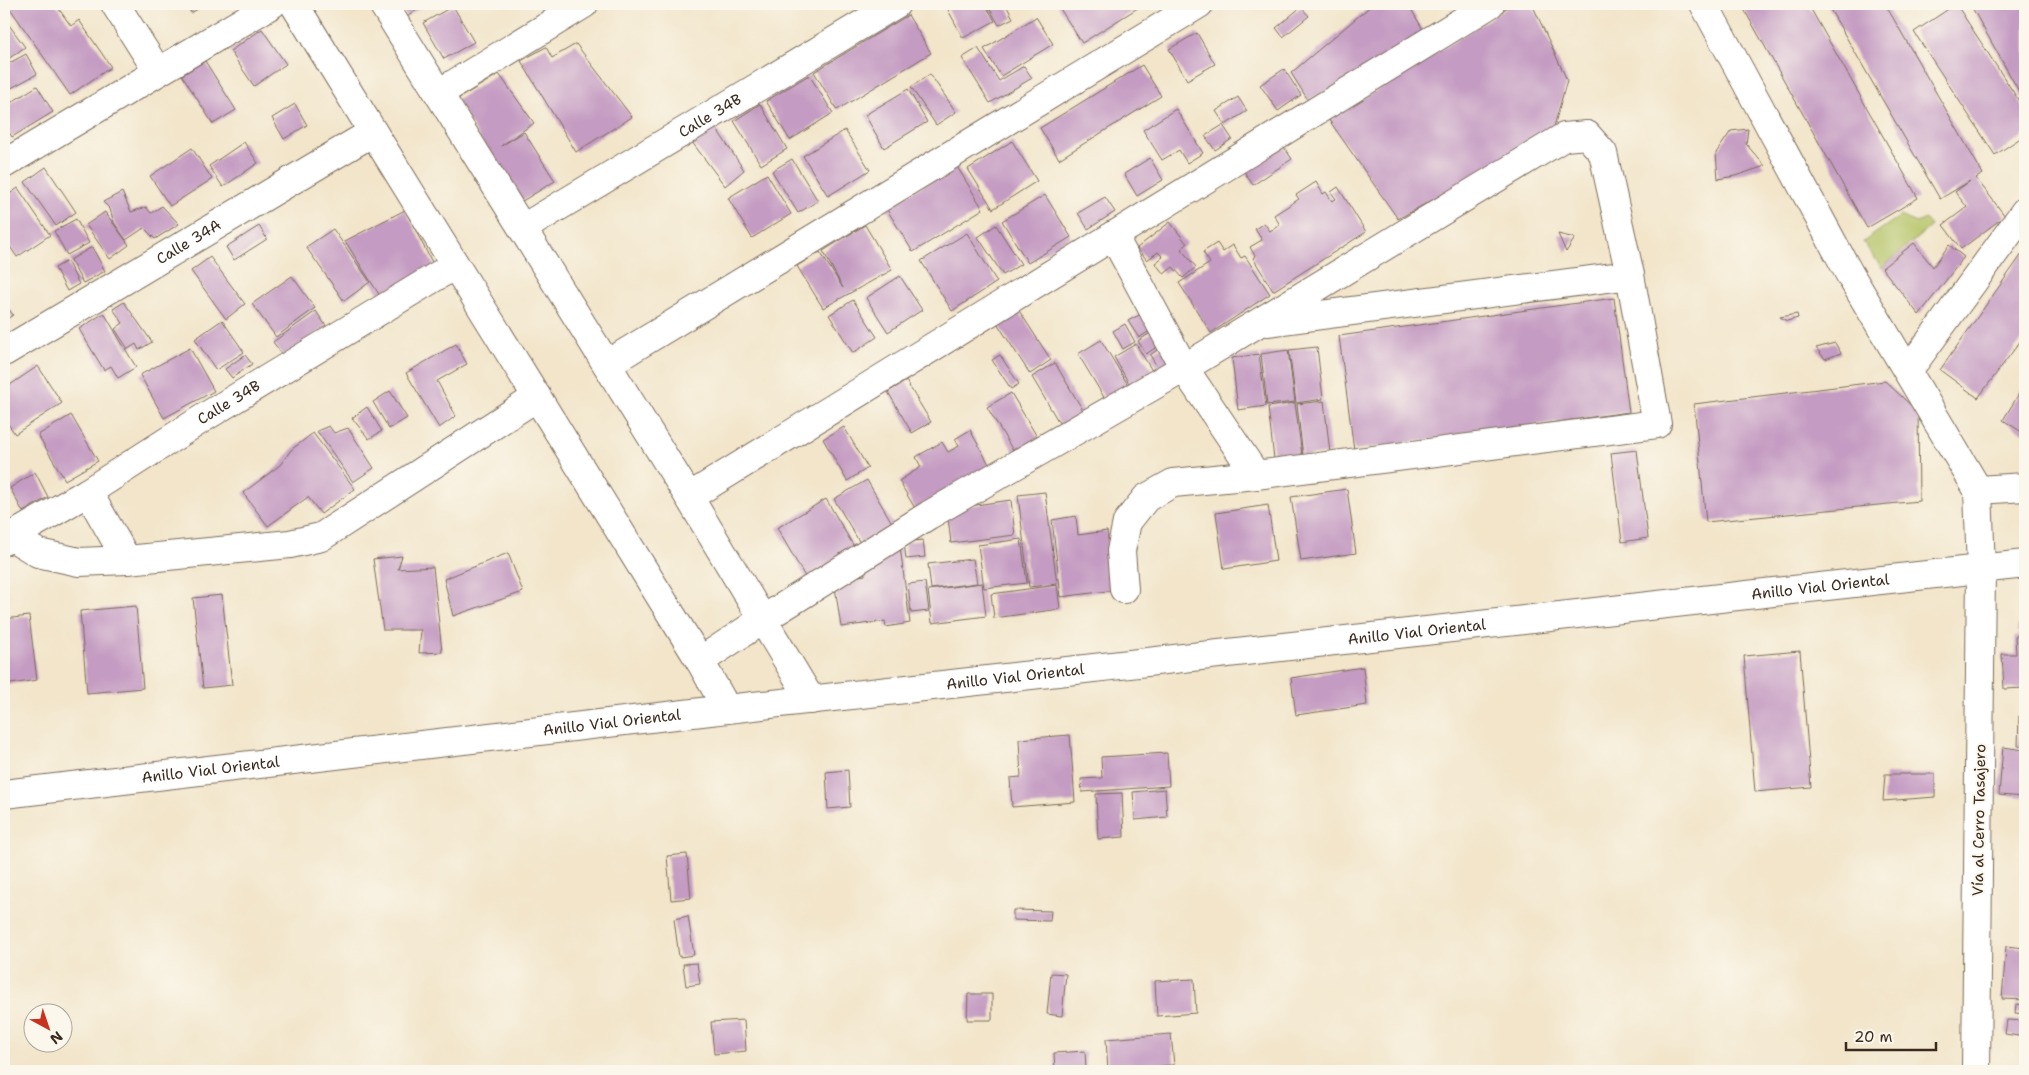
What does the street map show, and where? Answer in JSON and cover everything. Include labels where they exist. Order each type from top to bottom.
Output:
[{"type":"main road","points":[[115,4],[158,72]]},
{"type":"main road","points":[[7,154],[158,72],[272,4]]},
{"type":"main road","points":[[294,4],[700,661],[727,709]]},
{"type":"main road","points":[[383,4],[689,497],[812,700]]},
{"type":"main road","points":[[439,93],[584,4]]},
{"type":"main road","name":"Calle 34B","points":[[523,228],[896,4]]},
{"type":"main road","points":[[607,364],[1199,4]]},
{"type":"main road","points":[[689,497],[1490,4]]},
{"type":"main road","points":[[1704,4],[1849,273],[1978,490],[2025,487]]},
{"type":"main road","name":"Calle 34A","points":[[4,352],[373,132]]},
{"type":"main road","points":[[700,661],[929,515],[1184,368],[1564,137],[1587,135],[1602,153],[1630,275],[1657,424],[1256,475],[1173,482],[1146,498],[1127,522],[1120,551],[1124,589]]},
{"type":"main road","points":[[1908,372],[2025,211]]},
{"type":"main road","points":[[1113,235],[1184,368],[1256,475]]},
{"type":"main road","name":"Calle 34B","points":[[8,539],[88,492],[208,415],[455,265]]},
{"type":"main road","points":[[1257,324],[1630,275]]},
{"type":"main road","points":[[8,539],[38,553],[78,562],[126,560],[290,544],[321,537],[537,397]]},
{"type":"main road","name":"Vía al Cerro Tasajero","points":[[1976,1071],[1981,569],[1978,490]]},
{"type":"main road","points":[[88,492],[126,560]]},
{"type":"main road","name":"Anillo Vial Oriental","points":[[4,794],[727,709],[2025,564]]},
{"type":"green space","points":[[1900,216],[1917,223],[1925,219],[1931,226],[1882,268],[1863,242]]},
{"type":"building","points":[[7,4],[58,4],[56,5],[71,26],[79,20],[111,67],[70,95]]},
{"type":"building","points":[[186,4],[206,4],[191,13]]},
{"type":"building","points":[[398,4],[425,4],[407,17]]},
{"type":"building","points":[[945,4],[985,4],[995,21],[963,38]]},
{"type":"building","points":[[987,4],[1013,4],[1007,7],[1013,18],[999,25]]},
{"type":"building","points":[[1057,4],[1144,4],[1082,43]]},
{"type":"building","points":[[1373,4],[1408,4],[1428,38],[1308,100],[1291,73]]},
{"type":"building","points":[[1513,4],[1532,4],[1567,80],[1552,134],[1398,219],[1329,120]]},
{"type":"building","points":[[1741,4],[1808,4],[1918,198],[1867,228]]},
{"type":"building","points":[[1827,4],[1885,4],[1983,174],[1976,178],[2005,216],[1961,249],[1943,225],[1967,207],[1955,192],[1970,181],[1940,199]]},
{"type":"building","points":[[1956,4],[2025,110],[2025,135],[1995,155],[1914,32]]},
{"type":"building","points":[[1970,4],[2025,4],[2025,102]]},
{"type":"building","points":[[453,6],[474,42],[444,59],[423,23]]},
{"type":"building","points":[[1301,7],[1309,16],[1283,37],[1276,28]]},
{"type":"building","points":[[908,15],[931,53],[837,110],[814,72]]},
{"type":"building","points":[[1036,17],[1053,44],[1001,76],[984,49]]},
{"type":"building","points":[[4,18],[25,47],[4,62]]},
{"type":"building","points":[[262,29],[286,64],[254,86],[230,51]]},
{"type":"building","points":[[1197,33],[1215,64],[1187,80],[1169,49]]},
{"type":"building","points":[[576,44],[632,117],[576,152],[521,61],[546,47],[552,58]]},
{"type":"building","points":[[978,48],[999,81],[1024,66],[1032,78],[990,103],[962,58]]},
{"type":"building","points":[[26,54],[37,74],[4,92],[4,66]]},
{"type":"building","points":[[205,61],[236,110],[213,124],[182,75]]},
{"type":"building","points":[[1142,65],[1161,96],[1059,159],[1040,128]]},
{"type":"building","points":[[1284,69],[1301,95],[1278,111],[1260,85]]},
{"type":"building","points":[[499,74],[534,123],[501,146],[524,132],[555,181],[519,203],[456,100]]},
{"type":"building","points":[[930,74],[956,112],[936,125],[911,87]]},
{"type":"building","points":[[809,75],[833,113],[790,140],[766,101]]},
{"type":"building","points":[[37,86],[53,112],[12,137],[4,124],[4,107]]},
{"type":"building","points":[[908,89],[927,122],[884,148],[865,115]]},
{"type":"building","points":[[1238,97],[1247,111],[1225,125],[1216,111]]},
{"type":"building","points":[[295,104],[307,125],[284,139],[272,118]]},
{"type":"building","points":[[760,104],[787,149],[761,165],[734,121]]},
{"type":"building","points":[[1176,109],[1203,153],[1187,163],[1179,150],[1162,160],[1143,130]]},
{"type":"building","points":[[712,122],[744,170],[725,186],[689,138]]},
{"type":"building","points":[[1223,125],[1232,139],[1215,150],[1205,136]]},
{"type":"building","points":[[1748,129],[1746,144],[1765,166],[1735,176],[1718,179],[1716,153],[1731,131]]},
{"type":"building","points":[[845,130],[870,170],[828,196],[803,156]]},
{"type":"building","points":[[1012,141],[1037,181],[993,209],[968,169]]},
{"type":"building","points":[[244,142],[258,163],[223,187],[209,166]]},
{"type":"building","points":[[1282,144],[1292,159],[1253,185],[1243,170]]},
{"type":"building","points":[[192,148],[212,179],[170,206],[150,176]]},
{"type":"building","points":[[1150,158],[1163,180],[1137,196],[1124,174]]},
{"type":"building","points":[[792,159],[818,201],[798,213],[772,171]]},
{"type":"building","points":[[956,165],[983,209],[913,252],[886,208]]},
{"type":"building","points":[[46,167],[76,212],[56,226],[25,182]]},
{"type":"building","points":[[767,174],[791,214],[752,238],[728,198]]},
{"type":"building","points":[[1316,182],[1323,194],[1326,192],[1332,201],[1336,199],[1331,192],[1338,187],[1366,232],[1273,291],[1253,258],[1255,256],[1250,247],[1262,240],[1255,229],[1264,223],[1270,231],[1280,225],[1274,215],[1299,199],[1296,195]]},
{"type":"building","points":[[18,188],[50,235],[17,257],[4,238],[4,198]]},
{"type":"building","points":[[122,192],[131,212],[146,207],[151,213],[162,206],[179,224],[155,239],[144,228],[126,240],[114,223],[110,209],[103,202]]},
{"type":"building","points":[[1045,195],[1071,237],[1028,263],[1002,221]]},
{"type":"building","points":[[1105,197],[1115,212],[1088,229],[1078,213]]},
{"type":"building","points":[[405,210],[434,266],[382,299],[345,241]]},
{"type":"building","points":[[105,212],[129,245],[110,259],[86,225]]},
{"type":"building","points":[[76,219],[89,243],[67,255],[54,231]]},
{"type":"building","points":[[1170,222],[1187,244],[1181,249],[1196,267],[1183,278],[1173,267],[1164,274],[1155,263],[1163,257],[1158,252],[1147,260],[1137,248]]},
{"type":"building","points":[[865,225],[892,270],[823,308],[797,266],[820,252],[843,288],[823,251]]},
{"type":"building","points":[[996,225],[1021,264],[1003,275],[978,237]]},
{"type":"building","points":[[259,226],[267,239],[234,260],[226,247]]},
{"type":"building","points":[[333,229],[370,282],[344,301],[306,247]]},
{"type":"building","points":[[967,233],[997,282],[952,311],[921,261]]},
{"type":"building","points":[[1558,234],[1575,238],[1566,252]]},
{"type":"building","points":[[1217,243],[1223,252],[1233,245],[1241,258],[1245,256],[1270,294],[1211,333],[1179,283],[1210,263],[1203,252]]},
{"type":"building","points":[[1914,243],[1933,267],[1949,245],[1964,257],[1919,315],[1882,268]]},
{"type":"building","points":[[92,247],[105,271],[83,283],[70,260]]},
{"type":"building","points":[[2025,250],[2025,335],[1978,398],[1940,370]]},
{"type":"building","points":[[210,257],[245,304],[226,319],[191,271]]},
{"type":"building","points":[[67,261],[79,284],[67,291],[55,268]]},
{"type":"building","points":[[292,276],[315,308],[276,337],[252,304]]},
{"type":"building","points":[[900,276],[922,310],[888,332],[866,298]]},
{"type":"building","points":[[1614,298],[1629,412],[1354,450],[1339,336]]},
{"type":"building","points":[[853,300],[877,337],[853,353],[829,315]]},
{"type":"building","points":[[4,302],[13,315],[4,321]]},
{"type":"building","points":[[124,302],[152,342],[139,350],[136,344],[128,349],[115,329],[123,323],[113,309]]},
{"type":"building","points":[[1018,309],[1051,360],[1030,374],[997,323]]},
{"type":"building","points":[[316,311],[326,326],[284,357],[273,342]]},
{"type":"building","points":[[104,313],[136,367],[118,378],[111,366],[104,370],[79,329]]},
{"type":"building","points":[[1141,314],[1151,330],[1139,338],[1128,321]]},
{"type":"building","points":[[1797,314],[1798,318],[1787,321],[1780,317]]},
{"type":"building","points":[[222,320],[244,352],[216,370],[195,339]]},
{"type":"building","points":[[1125,324],[1135,342],[1123,349],[1113,331]]},
{"type":"building","points":[[1152,332],[1160,345],[1146,354],[1138,341]]},
{"type":"building","points":[[1101,340],[1128,385],[1105,399],[1078,354]]},
{"type":"building","points":[[1835,343],[1841,353],[1825,359],[1816,348]]},
{"type":"building","points":[[456,344],[467,364],[437,381],[456,416],[439,428],[406,373]]},
{"type":"building","points":[[1136,344],[1154,374],[1131,387],[1114,357]]},
{"type":"building","points":[[1162,347],[1171,362],[1159,370],[1150,355]]},
{"type":"building","points":[[1317,347],[1323,399],[1296,403],[1289,350]]},
{"type":"building","points":[[190,348],[214,391],[164,418],[140,375]]},
{"type":"building","points":[[1288,350],[1295,402],[1267,405],[1261,354]]},
{"type":"building","points":[[1259,354],[1266,406],[1238,410],[1232,358]]},
{"type":"building","points":[[245,355],[252,364],[232,378],[225,369]]},
{"type":"building","points":[[1000,355],[1019,384],[1011,389],[992,360]]},
{"type":"building","points":[[1055,363],[1084,412],[1061,426],[1032,377]]},
{"type":"building","points":[[38,366],[62,403],[15,434],[4,418],[4,389]]},
{"type":"building","points":[[906,381],[931,422],[912,433],[888,392]]},
{"type":"building","points":[[1885,381],[1918,412],[1919,501],[1706,522],[1694,404]]},
{"type":"building","points":[[2025,384],[2025,434],[2003,420]]},
{"type":"building","points":[[390,391],[407,418],[389,429],[373,402]]},
{"type":"building","points":[[1011,393],[1039,440],[1015,454],[987,407]]},
{"type":"building","points":[[1324,401],[1330,453],[1303,457],[1297,404]]},
{"type":"building","points":[[1295,403],[1302,455],[1274,459],[1268,407]]},
{"type":"building","points":[[367,407],[382,431],[369,439],[352,418]]},
{"type":"building","points":[[71,415],[98,461],[65,480],[38,435]]},
{"type":"building","points":[[329,426],[334,433],[348,428],[374,468],[353,482],[317,431]]},
{"type":"building","points":[[844,427],[868,468],[847,481],[823,439]]},
{"type":"building","points":[[4,429],[8,437],[4,440]]},
{"type":"building","points":[[970,430],[990,466],[916,510],[899,481],[921,467],[916,457],[942,442],[948,452],[959,446],[955,439]]},
{"type":"building","points":[[313,433],[355,489],[321,514],[308,497],[268,526],[243,493],[280,465],[291,450]]},
{"type":"building","points":[[1637,450],[1648,538],[1622,542],[1611,453]]},
{"type":"building","points":[[35,472],[48,497],[23,512],[10,488]]},
{"type":"building","points":[[867,480],[895,528],[863,548],[834,499]]},
{"type":"building","points":[[1347,489],[1356,553],[1301,561],[1291,497]]},
{"type":"building","points":[[1045,492],[1057,584],[1029,587],[1018,495]]},
{"type":"building","points":[[826,499],[856,550],[807,580],[777,528]]},
{"type":"building","points":[[1011,500],[1015,535],[951,543],[947,509]]},
{"type":"building","points":[[1268,505],[1276,561],[1224,569],[1216,513]]},
{"type":"building","points":[[1076,516],[1078,535],[1107,531],[1115,590],[1061,597],[1052,520]]},
{"type":"building","points":[[1021,539],[1027,583],[984,588],[978,545]]},
{"type":"building","points":[[923,540],[925,557],[906,559],[904,542]]},
{"type":"building","points":[[900,547],[910,623],[886,627],[885,621],[841,627],[834,580],[865,575],[864,563]]},
{"type":"building","points":[[508,553],[523,592],[453,616],[444,579]]},
{"type":"building","points":[[402,556],[398,569],[433,567],[442,652],[419,653],[421,630],[383,630],[373,559]]},
{"type":"building","points":[[973,559],[977,583],[931,589],[928,564]]},
{"type":"building","points":[[925,582],[929,611],[911,613],[908,584]]},
{"type":"building","points":[[982,583],[986,616],[932,623],[928,590]]},
{"type":"building","points":[[1057,585],[1060,609],[994,618],[991,594]]},
{"type":"building","points":[[222,595],[232,685],[203,688],[193,598]]},
{"type":"building","points":[[136,606],[143,688],[87,693],[80,611]]},
{"type":"building","points":[[2025,613],[2025,632],[2017,632],[2018,625],[2024,622],[2022,614]]},
{"type":"building","points":[[29,616],[37,680],[4,685],[4,619]]},
{"type":"building","points":[[2025,635],[2025,688],[2004,689],[2002,654],[2016,654],[2015,636]]},
{"type":"building","points":[[1800,651],[1811,787],[1755,792],[1744,656]]},
{"type":"building","points":[[1363,667],[1367,705],[1296,715],[1291,678]]},
{"type":"building","points":[[2025,715],[2025,747],[2018,746],[2019,716]]},
{"type":"building","points":[[1070,735],[1075,802],[1012,807],[1010,778],[1021,777],[1019,739]]},
{"type":"building","points":[[2003,747],[2025,750],[2025,797],[1999,795]]},
{"type":"building","points":[[1167,753],[1169,786],[1082,792],[1081,779],[1102,778],[1101,757]]},
{"type":"building","points":[[848,770],[850,807],[828,809],[826,772]]},
{"type":"building","points":[[1885,774],[1935,774],[1935,797],[1883,801]]},
{"type":"building","points":[[1165,789],[1167,817],[1135,820],[1133,792]]},
{"type":"building","points":[[1122,793],[1124,837],[1098,839],[1096,794]]},
{"type":"building","points":[[687,854],[691,898],[671,900],[667,856]]},
{"type":"building","points":[[1013,910],[1051,911],[1050,921],[1013,920]]},
{"type":"building","points":[[688,916],[694,955],[679,957],[674,919]]},
{"type":"building","points":[[2006,946],[2025,948],[2025,1000],[2002,999]]},
{"type":"building","points":[[697,963],[700,984],[686,986],[683,964]]},
{"type":"building","points":[[1051,973],[1066,974],[1062,1016],[1047,1014]]},
{"type":"building","points":[[1194,979],[1196,1013],[1157,1016],[1155,981]]},
{"type":"building","points":[[968,994],[992,994],[992,1020],[967,1020]]},
{"type":"building","points":[[2016,1004],[2025,1005],[2025,1014],[2015,1013]]},
{"type":"building","points":[[744,1020],[746,1051],[714,1054],[711,1022]]},
{"type":"building","points":[[2007,1020],[2025,1021],[2025,1037],[2005,1034]]},
{"type":"building","points":[[1171,1034],[1174,1065],[1108,1071],[1106,1039]]},
{"type":"building","points":[[1085,1051],[1086,1070],[1055,1071],[1054,1053]]}]
